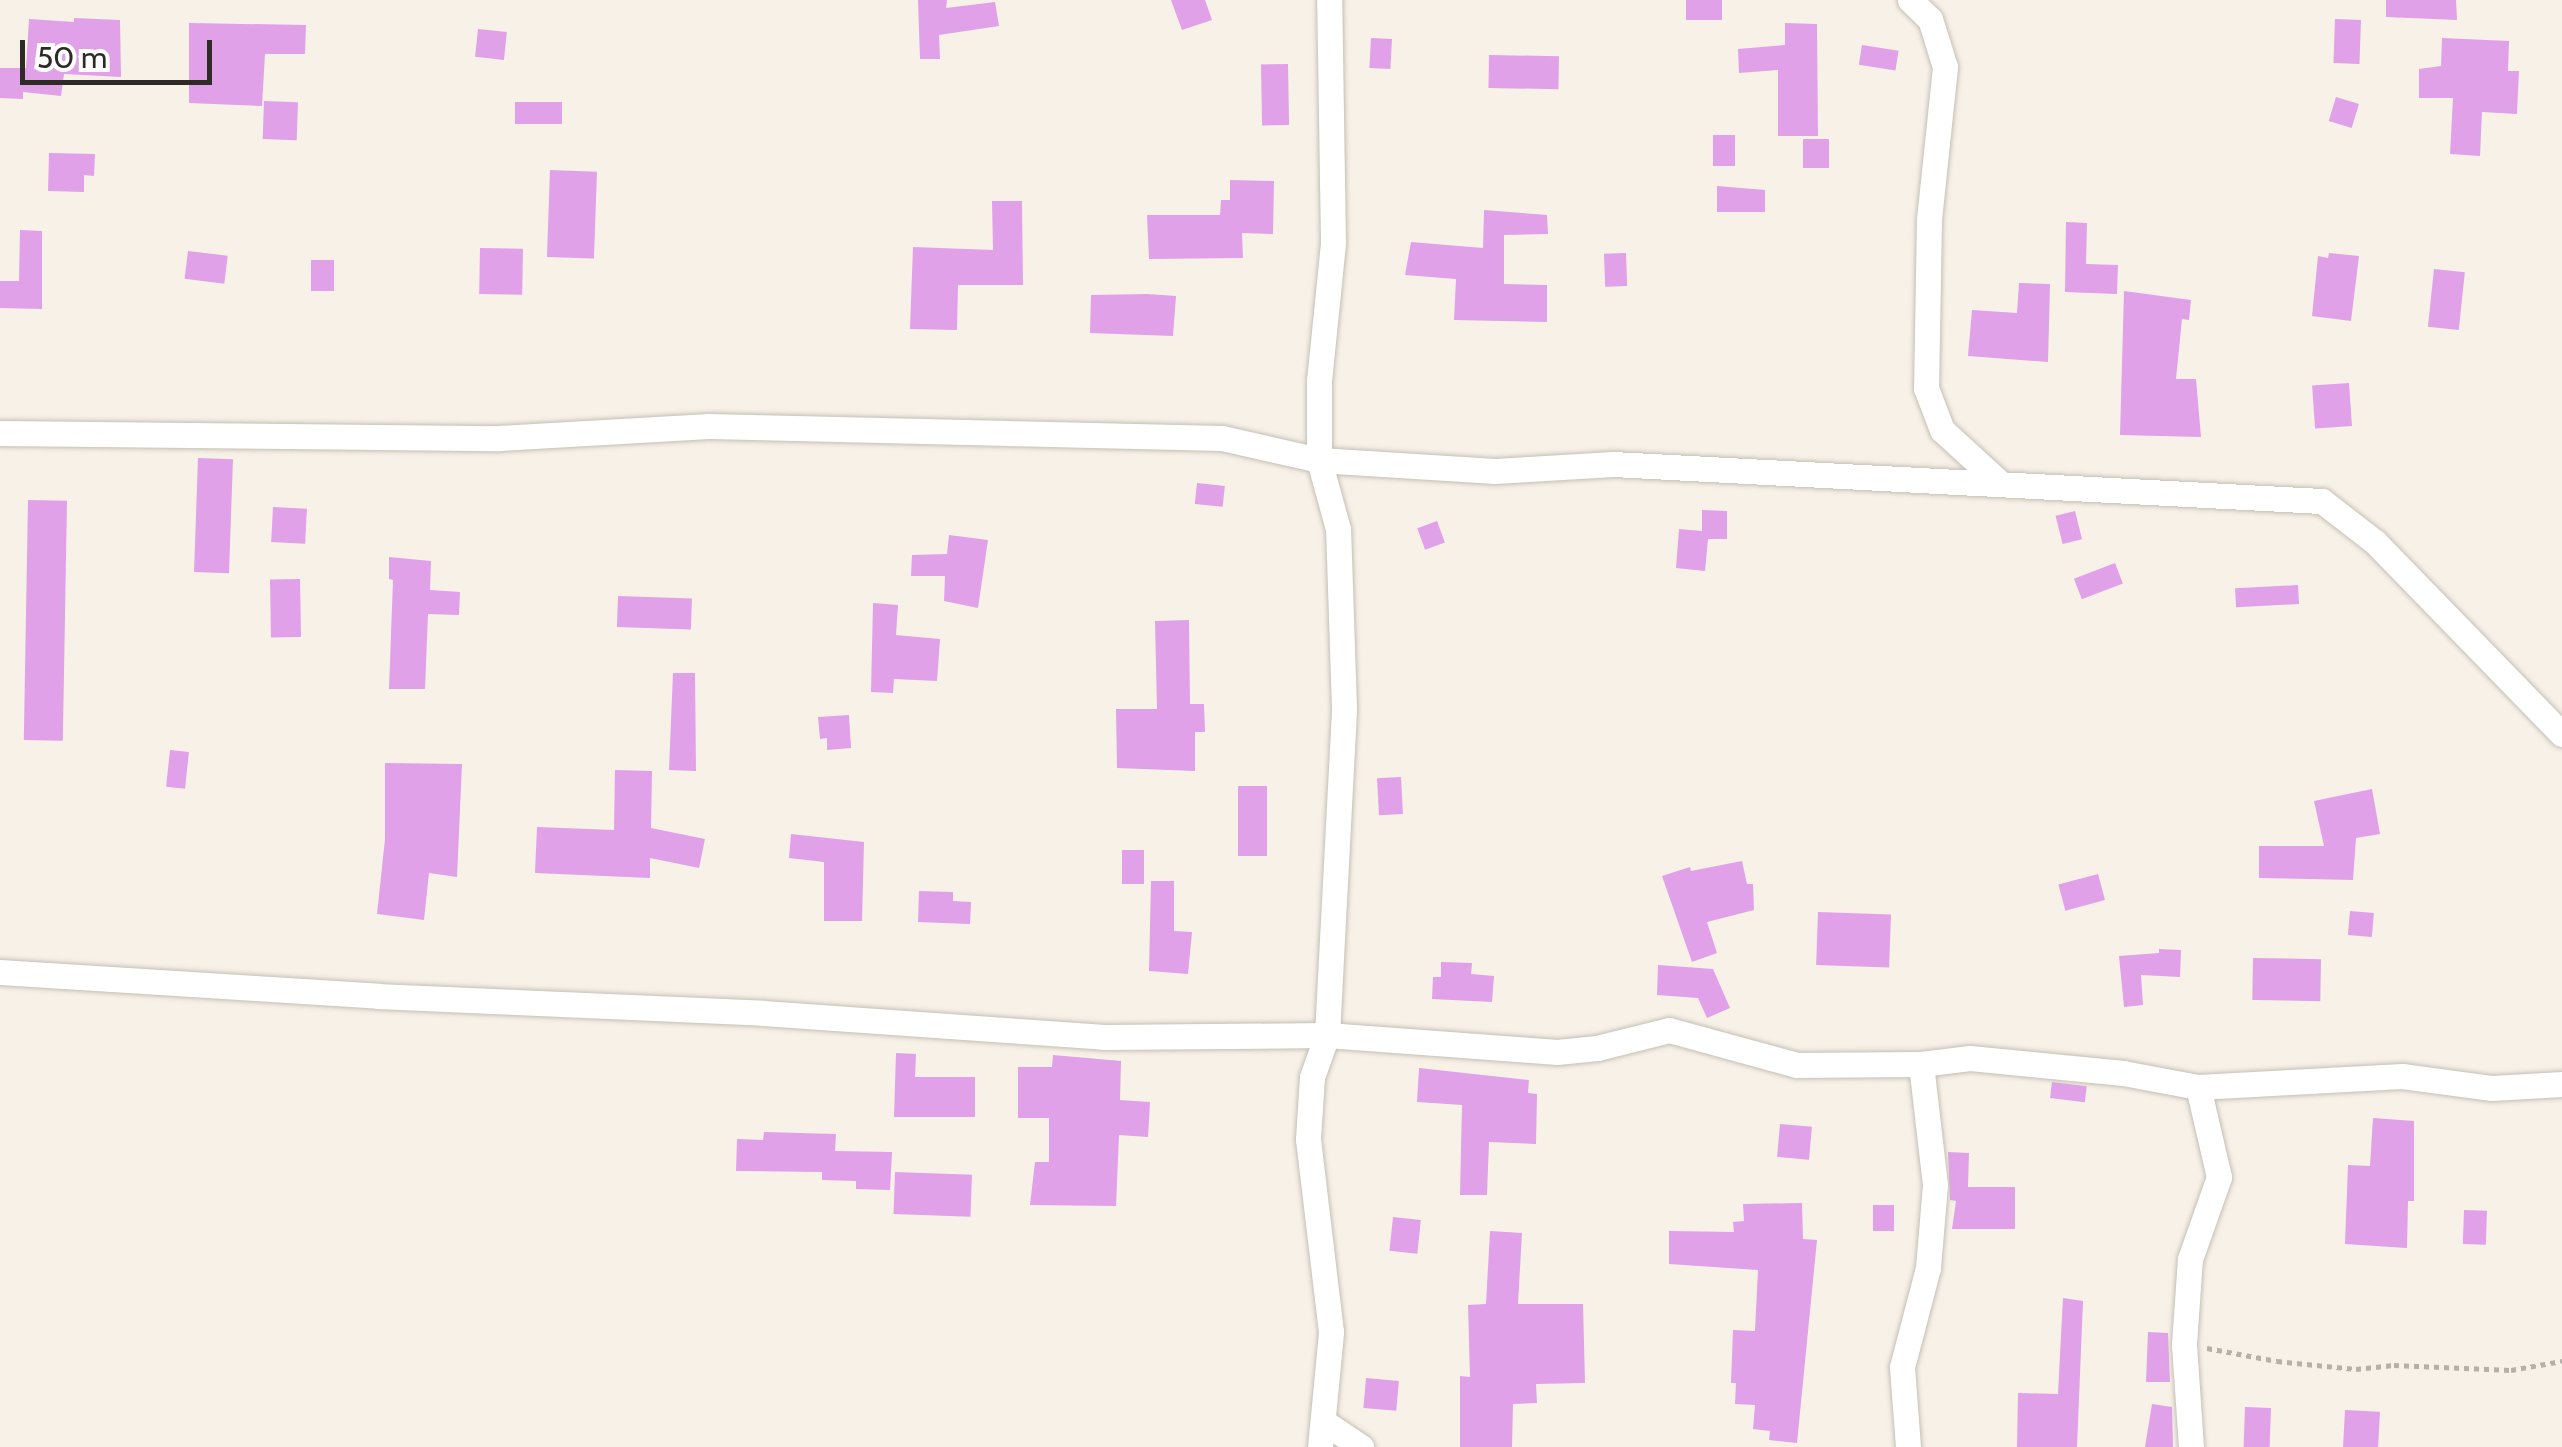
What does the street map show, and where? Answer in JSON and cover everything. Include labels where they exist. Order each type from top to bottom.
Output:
[{"type":"street","points":[[1329,0],[1333,242],[1319,381],[1319,460],[1338,530],[1344,708],[1327,1035],[1312,1077],[1308,1138],[1330,1332],[1322,1435],[1362,1447]]},
{"type":"street","points":[[1910,0],[1930,19],[1945,67],[1930,218],[1926,388],[1942,430],[2000,483]]},
{"type":"street","points":[[0,433],[499,438],[749,427],[1222,438],[1319,460],[1495,471],[1613,464],[2322,501],[2375,542],[2562,734]]},
{"type":"street","points":[[0,972],[763,1013],[1104,1037],[1327,1035],[1557,1052],[1598,1048],[1669,1030],[1797,1066],[1920,1064],[1970,1058],[2123,1073],[2198,1087],[2402,1076],[2492,1088],[2562,1084]]},
{"type":"street","points":[[1908,1447],[1902,1367],[1928,1268],[1936,1185],[1920,1064]]},
{"type":"street","points":[[2191,1447],[2184,1344],[2190,1259],[2220,1177],[2198,1087]]},
{"type":"path","points":[[2184,1344],[2277,1362],[2356,1369],[2394,1364],[2511,1370],[2562,1360]]},
{"type":"building","points":[[918,0],[947,0],[946,8],[995,2],[999,26],[939,35],[940,59],[920,59]]},
{"type":"building","points":[[1171,0],[1205,0],[1212,20],[1182,30]]},
{"type":"building","points":[[1686,0],[1722,0],[1722,20],[1686,20]]},
{"type":"building","points":[[2386,0],[2456,0],[2457,20],[2386,17]]},
{"type":"building","points":[[74,18],[120,20],[121,77],[64,74],[61,96],[23,92],[23,99],[0,98],[0,68],[26,68],[29,19],[74,22]]},
{"type":"building","points":[[2335,19],[2361,20],[2359,64],[2333,63]]},
{"type":"building","points":[[189,23],[306,25],[305,54],[265,54],[262,106],[189,103]]},
{"type":"building","points":[[1785,23],[1817,24],[1818,136],[1778,136],[1778,70],[1739,73],[1738,49],[1785,45]]},
{"type":"building","points":[[478,29],[507,32],[504,60],[475,57]]},
{"type":"building","points":[[1371,38],[1392,39],[1390,69],[1369,68]]},
{"type":"building","points":[[2442,38],[2509,41],[2508,71],[2519,71],[2517,114],[2482,112],[2480,156],[2450,154],[2453,98],[2419,98],[2419,69],[2441,66]]},
{"type":"building","points":[[1862,45],[1899,51],[1895,71],[1859,65]]},
{"type":"building","points":[[1489,55],[1559,56],[1558,89],[1488,88]]},
{"type":"building","points":[[1261,64],[1288,64],[1289,125],[1262,125]]},
{"type":"building","points":[[2336,97],[2359,104],[2352,128],[2329,121]]},
{"type":"building","points":[[264,101],[298,102],[297,140],[263,139]]},
{"type":"building","points":[[515,102],[562,102],[562,124],[515,124]]},
{"type":"building","points":[[1713,135],[1735,135],[1735,166],[1713,166]]},
{"type":"building","points":[[1803,139],[1829,139],[1829,168],[1803,168]]},
{"type":"building","points":[[49,153],[95,154],[94,176],[84,175],[84,192],[48,191]]},
{"type":"building","points":[[550,170],[597,172],[594,259],[547,257]]},
{"type":"building","points":[[1230,180],[1274,181],[1273,234],[1242,233],[1243,258],[1149,259],[1147,215],[1220,215],[1221,200],[1230,200]]},
{"type":"building","points":[[1717,186],[1765,190],[1765,212],[1717,212]]},
{"type":"building","points":[[992,201],[1022,201],[1023,285],[958,285],[957,330],[910,329],[913,247],[993,250]]},
{"type":"building","points":[[1484,210],[1547,215],[1548,234],[1504,235],[1504,284],[1547,285],[1547,322],[1454,320],[1456,279],[1405,275],[1411,242],[1483,248]]},
{"type":"building","points":[[2066,222],[2087,223],[2086,264],[2118,265],[2117,294],[2065,292]]},
{"type":"building","points":[[20,230],[42,231],[42,309],[0,308],[0,281],[19,281]]},
{"type":"building","points":[[480,248],[523,249],[522,295],[479,294]]},
{"type":"building","points":[[188,251],[228,256],[224,284],[185,279]]},
{"type":"building","points":[[1626,253],[1627,286],[1605,287],[1604,254]]},
{"type":"building","points":[[2329,253],[2359,256],[2351,321],[2312,316],[2318,256],[2328,258]]},
{"type":"building","points":[[311,260],[334,260],[334,291],[311,291]]},
{"type":"building","points":[[2434,269],[2465,272],[2459,330],[2428,327]]},
{"type":"building","points":[[2019,283],[2050,284],[2048,362],[1968,356],[1972,310],[2017,313]]},
{"type":"building","points":[[2124,291],[2191,300],[2189,320],[2182,319],[2176,379],[2196,379],[2201,437],[2120,435]]},
{"type":"building","points":[[1091,295],[1176,296],[1173,336],[1090,333]]},
{"type":"building","points":[[2349,383],[2352,426],[2315,428],[2312,386]]},
{"type":"building","points":[[198,458],[233,459],[229,573],[194,572]]},
{"type":"building","points":[[1197,483],[1225,486],[1223,507],[1195,504]]},
{"type":"building","points":[[28,500],[67,501],[63,741],[24,740]]},
{"type":"building","points":[[273,507],[307,509],[305,544],[271,542]]},
{"type":"building","points":[[1702,510],[1727,511],[1727,539],[1708,539],[1705,571],[1676,568],[1679,529],[1702,531]]},
{"type":"building","points":[[2075,511],[2082,539],[2063,544],[2056,516]]},
{"type":"building","points":[[1437,521],[1445,543],[1425,550],[1417,528]]},
{"type":"building","points":[[949,535],[988,540],[978,608],[944,601],[945,576],[911,576],[912,555],[947,554]]},
{"type":"building","points":[[389,557],[431,561],[430,590],[460,592],[459,615],[428,614],[425,689],[389,689],[393,580],[389,579]]},
{"type":"building","points":[[2115,563],[2123,584],[2082,599],[2074,579]]},
{"type":"building","points":[[300,579],[301,637],[271,638],[270,580]]},
{"type":"building","points":[[2298,585],[2299,604],[2236,607],[2235,588]]},
{"type":"building","points":[[618,596],[692,599],[691,630],[617,627]]},
{"type":"building","points":[[873,603],[898,605],[896,635],[940,639],[937,681],[894,679],[893,693],[871,692]]},
{"type":"building","points":[[1189,620],[1190,704],[1204,704],[1205,732],[1195,732],[1195,771],[1117,768],[1116,709],[1157,709],[1155,621]]},
{"type":"building","points":[[673,673],[695,673],[696,771],[669,770]]},
{"type":"building","points":[[849,715],[851,748],[827,750],[827,738],[820,739],[818,717]]},
{"type":"building","points":[[170,750],[189,752],[185,789],[166,787]]},
{"type":"building","points":[[385,763],[462,764],[457,877],[429,873],[424,920],[377,914],[385,839]]},
{"type":"building","points":[[615,770],[652,771],[651,828],[705,839],[699,868],[650,858],[650,878],[535,873],[537,827],[614,830]]},
{"type":"building","points":[[1401,777],[1403,814],[1379,815],[1377,778]]},
{"type":"building","points":[[1238,786],[1267,786],[1267,856],[1238,856]]},
{"type":"building","points":[[2372,789],[2380,834],[2356,838],[2353,880],[2259,878],[2259,846],[2324,846],[2314,801]]},
{"type":"building","points":[[791,834],[864,842],[862,921],[824,921],[824,862],[789,858]]},
{"type":"building","points":[[1122,850],[1144,850],[1144,884],[1122,884]]},
{"type":"building","points":[[1742,861],[1747,884],[1753,884],[1754,910],[1707,922],[1717,953],[1692,962],[1662,876],[1690,867],[1691,871]]},
{"type":"building","points":[[2098,874],[2105,900],[2065,911],[2058,885]]},
{"type":"building","points":[[1151,881],[1174,881],[1174,931],[1192,932],[1188,974],[1149,971]]},
{"type":"building","points":[[919,891],[953,892],[953,901],[971,902],[970,924],[918,922]]},
{"type":"building","points":[[2350,911],[2374,913],[2372,937],[2348,935]]},
{"type":"building","points":[[1818,912],[1891,915],[1889,968],[1816,965]]},
{"type":"building","points":[[2159,949],[2181,950],[2180,977],[2141,975],[2143,1005],[2124,1007],[2119,956],[2159,953]]},
{"type":"building","points":[[2253,958],[2321,959],[2320,1001],[2252,1000]]},
{"type":"building","points":[[1441,962],[1472,963],[1471,974],[1494,976],[1492,1002],[1432,999],[1433,977],[1441,977]]},
{"type":"building","points":[[1658,965],[1713,969],[1730,1008],[1707,1018],[1698,998],[1657,995]]},
{"type":"building","points":[[896,1053],[916,1054],[915,1077],[975,1077],[975,1117],[894,1117]]},
{"type":"building","points":[[1053,1055],[1121,1061],[1120,1100],[1150,1102],[1148,1137],[1119,1135],[1116,1206],[1030,1205],[1035,1162],[1049,1162],[1049,1118],[1018,1118],[1018,1067],[1052,1067]]},
{"type":"building","points":[[1419,1068],[1529,1080],[1528,1093],[1537,1094],[1536,1144],[1489,1142],[1487,1195],[1460,1195],[1462,1105],[1417,1102]]},
{"type":"building","points":[[2052,1082],[2087,1086],[2085,1102],[2050,1098]]},
{"type":"building","points":[[2373,1118],[2414,1121],[2414,1201],[2408,1201],[2407,1248],[2345,1244],[2348,1165],[2370,1166]]},
{"type":"building","points":[[1780,1124],[1812,1127],[1809,1160],[1777,1157]]},
{"type":"building","points":[[764,1132],[836,1134],[835,1151],[892,1152],[890,1190],[856,1189],[856,1181],[822,1180],[822,1172],[736,1171],[737,1139],[763,1140]]},
{"type":"building","points":[[1948,1152],[1969,1153],[1968,1187],[2015,1187],[2015,1229],[1952,1229],[1956,1201],[1950,1200]]},
{"type":"building","points":[[895,1172],[972,1175],[970,1217],[894,1214]]},
{"type":"building","points":[[1802,1203],[1803,1239],[1817,1240],[1797,1443],[1769,1440],[1770,1431],[1753,1429],[1755,1405],[1735,1404],[1736,1383],[1731,1383],[1733,1330],[1755,1331],[1758,1270],[1669,1264],[1669,1231],[1734,1232],[1733,1222],[1744,1221],[1743,1204]]},
{"type":"building","points":[[1873,1205],[1894,1205],[1894,1231],[1873,1231]]},
{"type":"building","points":[[2464,1210],[2487,1211],[2486,1245],[2463,1244]]},
{"type":"building","points":[[1393,1217],[1421,1220],[1417,1254],[1389,1251]]},
{"type":"building","points":[[1490,1231],[1522,1233],[1518,1304],[1583,1304],[1585,1383],[1536,1384],[1537,1403],[1513,1404],[1512,1447],[1460,1447],[1460,1376],[1470,1377],[1468,1305],[1486,1304]]},
{"type":"building","points":[[2063,1298],[2083,1301],[2077,1447],[2017,1447],[2018,1393],[2058,1394]]},
{"type":"building","points":[[2148,1332],[2168,1333],[2170,1382],[2146,1382]]},
{"type":"building","points":[[1366,1378],[1399,1381],[1396,1411],[1363,1408]]},
{"type":"building","points":[[2152,1404],[2172,1407],[2173,1447],[2145,1447]]},
{"type":"building","points":[[2245,1407],[2271,1408],[2270,1447],[2244,1447]]},
{"type":"building","points":[[2345,1410],[2380,1412],[2378,1447],[2343,1447]]}]
